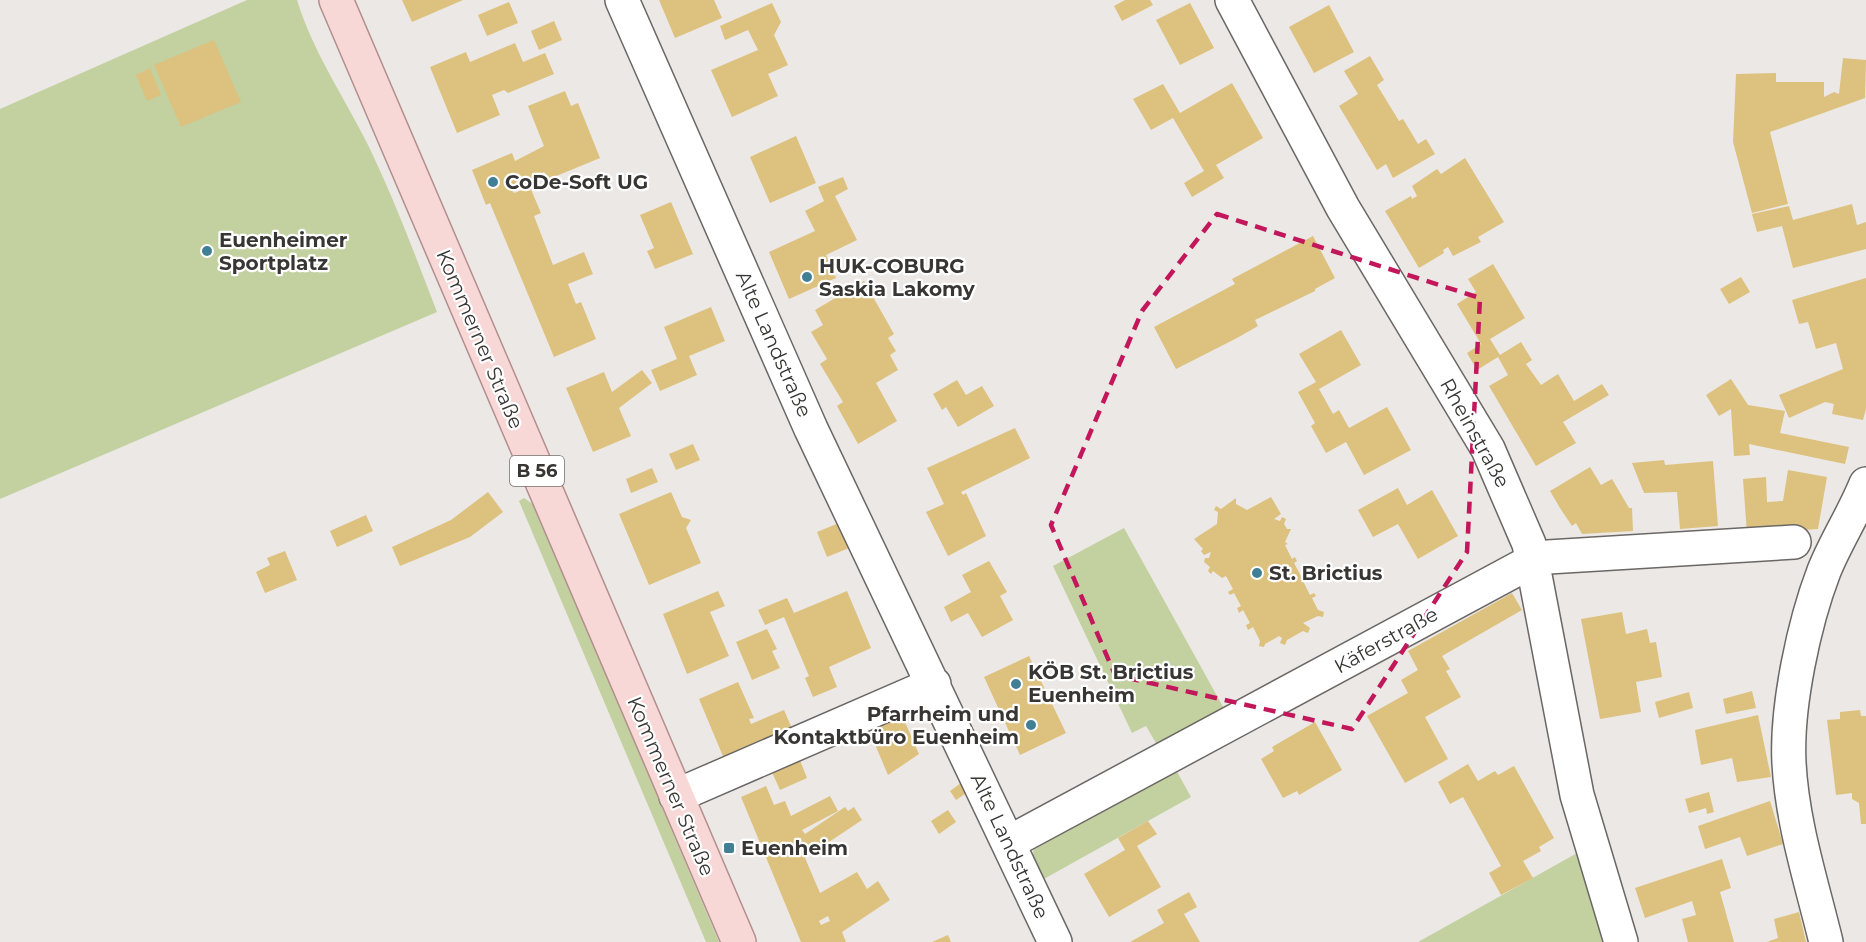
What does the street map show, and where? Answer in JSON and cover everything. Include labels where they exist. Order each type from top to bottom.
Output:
[{"type":"main road","name":"Kommerner Straße","points":[[336,0],[739,942]]},
{"type":"street","name":"Alte Landstraße","points":[[622,0],[811,429],[1055,942]]},
{"type":"street","name":"Rheinstraße","points":[[1232,0],[1354,228],[1488,449],[1529,544],[1577,795],[1621,942]]},
{"type":"street","points":[[1826,942],[1793,797],[1789,763],[1790,730],[1794,696],[1813,605],[1824,571],[1865,487]]},
{"type":"street","name":"Käferstraße","points":[[1008,843],[1532,561],[1548,557],[1794,542]]},
{"type":"street","points":[[676,796],[934,684]]},
{"type":"highlighted area","points":[[1217,214],[1480,298],[1467,552],[1352,729],[1115,675],[1051,525],[1142,311]]},
{"type":"green space","name":"Euenheimer Sportplatz","points":[[247,0],[297,0],[311,38],[367,143],[386,185],[437,312],[0,499],[0,109]]},
{"type":"green space","points":[[524,498],[534,505],[719,942],[706,942],[519,501]]},
{"type":"green space","points":[[1124,528],[1227,714],[1160,750],[1146,726],[1132,733],[1053,566]]},
{"type":"green space","points":[[1175,768],[1191,797],[1042,880],[1032,859],[1034,848]]},
{"type":"green space","points":[[1579,852],[1605,942],[1418,942]]},
{"type":"building","points":[[402,0],[463,0],[412,22]]},
{"type":"building","points":[[659,0],[714,0],[722,18],[675,38]]},
{"type":"building","points":[[1125,0],[1150,0],[1153,5],[1122,21],[1114,6]]},
{"type":"building","points":[[509,2],[518,23],[487,36],[478,15]]},
{"type":"building","points":[[772,3],[781,22],[774,35],[788,65],[768,74],[778,96],[732,117],[711,70],[758,50],[748,30],[725,40],[720,26]]},
{"type":"building","points":[[1190,3],[1214,48],[1180,65],[1156,20]]},
{"type":"building","points":[[1329,5],[1354,52],[1314,73],[1289,27]]},
{"type":"building","points":[[554,21],[562,40],[539,50],[531,31]]},
{"type":"building","points":[[214,40],[241,102],[181,127],[154,65]]},
{"type":"building","points":[[515,43],[523,62],[545,53],[554,74],[508,93],[504,90],[492,95],[500,115],[457,133],[430,67],[466,52],[470,62]]},
{"type":"building","points":[[1370,56],[1384,80],[1377,85],[1399,121],[1403,119],[1418,144],[1426,139],[1435,154],[1393,178],[1386,164],[1377,170],[1339,106],[1358,94],[1344,71]]},
{"type":"building","points":[[1843,58],[1866,60],[1865,98],[1770,132],[1788,204],[1752,213],[1733,142],[1736,74],[1776,73],[1776,82],[1824,82],[1824,97],[1834,92],[1839,94]]},
{"type":"building","points":[[150,68],[161,95],[147,101],[136,75]]},
{"type":"building","points":[[1232,83],[1263,138],[1216,165],[1224,178],[1192,197],[1184,183],[1204,171],[1173,118],[1151,130],[1133,99],[1163,84],[1180,113]]},
{"type":"building","points":[[565,91],[571,106],[578,103],[600,158],[549,179],[544,172],[513,191],[514,193],[530,187],[541,213],[534,216],[553,265],[584,252],[593,274],[568,284],[576,304],[581,302],[596,339],[554,357],[490,203],[486,205],[472,170],[512,153],[515,161],[544,146],[528,106]]},
{"type":"building","points":[[796,136],[816,183],[770,203],[750,157]]},
{"type":"building","points":[[1465,158],[1504,222],[1478,237],[1481,242],[1453,256],[1448,247],[1443,250],[1444,253],[1419,268],[1385,211],[1411,196],[1412,199],[1417,196],[1412,186],[1437,169],[1441,174]]},
{"type":"building","points":[[843,177],[848,189],[835,196],[857,240],[826,255],[836,278],[789,299],[769,252],[815,231],[805,211],[824,201],[818,187]]},
{"type":"building","points":[[671,202],[693,254],[655,269],[647,251],[654,248],[640,215]]},
{"type":"building","points":[[1852,204],[1857,225],[1866,222],[1866,249],[1793,268],[1782,226],[1757,232],[1752,214],[1789,206],[1793,220]]},
{"type":"building","points":[[1313,236],[1335,278],[1315,291],[1255,320],[1258,326],[1176,369],[1154,327],[1235,284],[1232,279]]},
{"type":"building","points":[[1493,264],[1525,318],[1490,339],[1500,355],[1521,342],[1532,360],[1526,364],[1541,385],[1558,374],[1574,401],[1602,384],[1609,395],[1563,422],[1576,443],[1536,466],[1489,386],[1508,375],[1498,357],[1477,370],[1467,353],[1481,344],[1457,304],[1476,292],[1468,279]]},
{"type":"building","points":[[1741,277],[1750,292],[1729,304],[1720,289]]},
{"type":"building","points":[[1866,278],[1866,409],[1863,420],[1832,414],[1834,404],[1825,402],[1789,418],[1779,395],[1843,369],[1836,343],[1816,349],[1808,322],[1799,324],[1792,300]]},
{"type":"building","points":[[864,281],[894,334],[888,338],[896,351],[890,355],[898,370],[876,383],[897,421],[858,444],[837,406],[843,402],[820,364],[827,359],[811,332],[823,325],[815,310]]},
{"type":"building","points":[[711,307],[725,341],[689,356],[697,375],[660,391],[651,370],[677,359],[664,327]]},
{"type":"building","points":[[1341,330],[1361,365],[1319,389],[1333,414],[1339,410],[1349,428],[1387,407],[1411,450],[1364,475],[1346,442],[1326,453],[1311,426],[1315,423],[1298,392],[1316,382],[1299,354]]},
{"type":"building","points":[[642,370],[652,383],[619,408],[631,436],[593,452],[566,388],[604,372],[612,392]]},
{"type":"building","points":[[1731,379],[1748,405],[1785,411],[1780,433],[1849,447],[1845,464],[1749,444],[1750,455],[1734,456],[1731,409],[1719,416],[1706,395]]},
{"type":"building","points":[[957,380],[966,395],[982,386],[994,406],[958,427],[946,407],[942,410],[933,394]]},
{"type":"building","points":[[1015,428],[1030,458],[961,492],[963,495],[966,493],[986,536],[948,556],[926,512],[944,504],[927,468]]},
{"type":"building","points":[[693,444],[700,460],[676,470],[669,454]]},
{"type":"building","points":[[1664,460],[1665,465],[1713,461],[1718,526],[1680,529],[1677,492],[1644,493],[1632,463]]},
{"type":"building","points":[[1590,467],[1601,485],[1612,479],[1629,508],[1632,508],[1633,531],[1582,534],[1576,523],[1572,526],[1550,491]]},
{"type":"building","points":[[652,468],[658,482],[631,493],[626,479]]},
{"type":"building","points":[[1788,470],[1827,477],[1818,529],[1747,534],[1743,479],[1766,477],[1767,502],[1783,501]]},
{"type":"building","points":[[1398,488],[1407,505],[1432,490],[1458,536],[1418,559],[1398,524],[1373,537],[1358,510]]},
{"type":"building","points":[[488,492],[503,512],[470,537],[400,566],[392,547],[451,520]]},
{"type":"building","points":[[671,492],[682,517],[691,520],[686,528],[701,563],[649,585],[619,514]]},
{"type":"building","name":"St. Brictius","points":[[1271,497],[1281,514],[1274,519],[1280,521],[1282,517],[1286,519],[1284,524],[1287,529],[1291,529],[1285,542],[1288,544],[1285,545],[1292,559],[1295,557],[1297,561],[1294,563],[1301,576],[1304,575],[1307,578],[1303,581],[1310,595],[1314,593],[1316,596],[1312,598],[1318,610],[1324,612],[1323,617],[1318,616],[1303,623],[1310,628],[1308,633],[1303,631],[1287,640],[1285,645],[1280,643],[1282,638],[1279,636],[1265,644],[1264,647],[1259,646],[1260,641],[1253,627],[1248,630],[1246,625],[1250,623],[1243,610],[1239,613],[1237,608],[1241,606],[1234,593],[1230,595],[1228,592],[1233,589],[1226,576],[1222,578],[1213,571],[1211,574],[1208,571],[1210,567],[1204,562],[1205,558],[1209,558],[1211,552],[1204,555],[1201,551],[1203,549],[1194,539],[1217,524],[1218,512],[1214,510],[1216,506],[1221,509],[1236,498],[1236,504],[1247,510]]},
{"type":"building","points":[[366,515],[373,531],[337,547],[330,531]]},
{"type":"building","points":[[839,523],[849,548],[827,557],[817,532]]},
{"type":"building","points":[[285,551],[297,580],[265,593],[256,572],[270,565],[267,558]]},
{"type":"building","points":[[989,561],[1007,592],[1000,596],[1013,620],[982,637],[968,613],[951,622],[944,607],[971,592],[962,575]]},
{"type":"building","points":[[718,591],[725,606],[710,612],[729,656],[687,674],[663,614]]},
{"type":"building","points":[[847,591],[871,648],[829,667],[837,687],[813,697],[805,678],[809,676],[784,617],[765,625],[758,610],[787,598],[794,613]]},
{"type":"building","points":[[1512,593],[1522,610],[1442,656],[1450,669],[1446,671],[1461,697],[1425,717],[1448,759],[1405,783],[1367,716],[1408,693],[1401,680],[1418,670],[1408,651]]},
{"type":"building","points":[[1622,612],[1626,634],[1647,629],[1650,643],[1656,642],[1662,677],[1636,682],[1641,712],[1600,719],[1581,619]]},
{"type":"building","points":[[767,629],[777,649],[772,651],[780,668],[752,680],[736,642]]},
{"type":"building","points":[[1029,656],[1066,733],[1020,755],[984,677]]},
{"type":"building","points":[[738,682],[754,718],[749,719],[751,724],[784,710],[793,731],[725,761],[699,699]]},
{"type":"building","points":[[1752,691],[1756,708],[1726,714],[1723,699]]},
{"type":"building","points":[[1689,692],[1693,708],[1659,718],[1655,702]]},
{"type":"building","points":[[1860,710],[1861,716],[1866,716],[1866,824],[1861,824],[1859,803],[1852,799],[1852,793],[1836,795],[1827,720],[1840,719],[1840,712]]},
{"type":"building","points":[[901,713],[919,754],[888,775],[868,728]]},
{"type":"building","points":[[1758,715],[1771,777],[1737,782],[1732,758],[1701,765],[1695,730]]},
{"type":"building","points":[[1315,722],[1342,770],[1299,795],[1297,791],[1283,798],[1261,759],[1274,751],[1272,747]]},
{"type":"building","points":[[799,758],[807,778],[780,790],[771,770]]},
{"type":"building","points":[[1468,764],[1478,781],[1495,771],[1498,775],[1514,766],[1554,838],[1539,847],[1541,851],[1523,861],[1533,878],[1501,895],[1489,873],[1501,866],[1463,797],[1450,804],[1438,782]]},
{"type":"building","points":[[961,783],[968,792],[956,800],[950,791]]},
{"type":"building","points":[[766,786],[774,805],[785,801],[791,816],[830,796],[838,811],[802,830],[805,834],[845,807],[848,811],[854,807],[862,820],[805,858],[820,893],[857,872],[867,889],[878,881],[890,900],[842,932],[846,942],[801,942],[741,797]],"holes":[[[828,916],[830,921],[821,925],[819,921]]]},
{"type":"building","points":[[1709,792],[1714,812],[1707,814],[1706,808],[1689,813],[1685,799]]},
{"type":"building","points":[[1770,801],[1783,844],[1747,856],[1740,837],[1705,849],[1698,826]]},
{"type":"building","points":[[948,810],[956,822],[939,834],[931,821]]},
{"type":"building","points":[[1148,821],[1157,834],[1137,846],[1161,887],[1109,917],[1084,874],[1125,850],[1118,838]]},
{"type":"building","points":[[1722,859],[1731,888],[1720,892],[1734,942],[1688,942],[1682,919],[1696,915],[1692,901],[1645,918],[1635,888]]},
{"type":"building","points":[[1189,892],[1197,907],[1184,914],[1200,942],[1130,942],[1164,923],[1157,910]]},
{"type":"building","points":[[1799,912],[1806,942],[1767,942],[1778,938],[1774,919]]},
{"type":"building","points":[[948,935],[951,942],[932,942]]},
{"type":"place","name":"CoDe-Soft UG","points":[[493,182]]},
{"type":"place","name":"Euenheimer Sportplatz","points":[[207,251]]},
{"type":"place","name":"HUK-COBURG Saskia Lakomy","points":[[807,277]]},
{"type":"place","name":"St. Brictius","points":[[1257,573]]},
{"type":"place","name":"KÖB St. Brictius Euenheim","points":[[1016,684]]},
{"type":"place","name":"Pfarrheim und Kontaktbüro Euenheim","points":[[1031,725]]},
{"type":"place","name":"Euenheim","points":[[729,848]]}]
